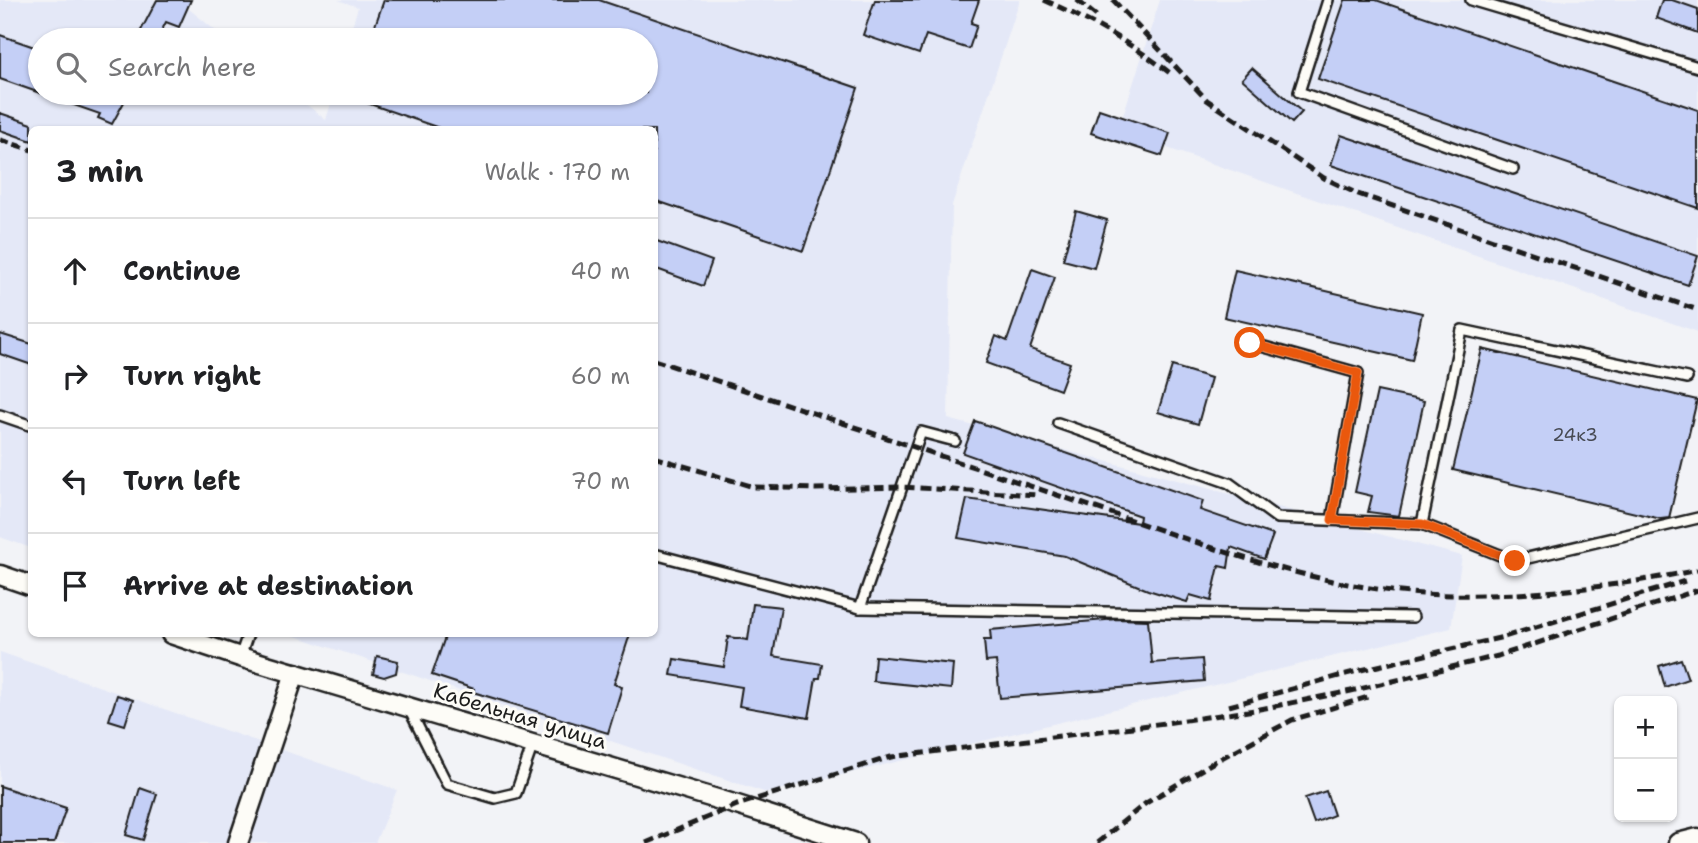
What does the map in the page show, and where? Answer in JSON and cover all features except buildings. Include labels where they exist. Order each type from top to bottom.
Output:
[{"type":"street","points":[[0,575],[28,585]]},
{"type":"street","name":"Кабельная улица","points":[[180,637],[856,843]]},
{"type":"street","points":[[238,843],[295,673]]},
{"type":"street","points":[[1678,843],[1698,838]]},
{"type":"lane","points":[[1328,0],[1299,92],[1513,169]]},
{"type":"lane","points":[[1471,0],[1698,67]]},
{"type":"lane","points":[[1422,524],[1462,330],[1687,378]]},
{"type":"lane","points":[[1250,343],[1358,373],[1332,520]]},
{"type":"lane","points":[[0,415],[28,425]]},
{"type":"lane","points":[[1058,423],[1229,483],[1278,518],[1422,524],[1515,561],[1698,517]]},
{"type":"lane","points":[[860,608],[921,432],[955,441]]},
{"type":"lane","points":[[658,555],[860,608],[1413,617]]},
{"type":"lane","points":[[240,657],[247,637]]},
{"type":"lane","points":[[407,706],[447,784],[495,798],[516,793],[533,744]]},
{"type":"shaded area","points":[[0,0],[178,0],[212,28],[28,28],[28,105],[307,105],[326,120],[330,105],[658,105],[658,28],[352,28],[358,7],[338,0],[1020,0],[952,205],[948,419],[1462,556],[1451,628],[767,793],[298,637],[658,637],[658,126],[28,126],[28,547],[0,537]]},
{"type":"shaded area","points":[[1160,0],[1698,0],[1698,332],[1118,131]]},
{"type":"shaded area","points":[[0,652],[397,790],[375,843],[0,843]]},
{"type":"railway","points":[[1044,0],[1109,33],[1170,73]]},
{"type":"railway","points":[[1077,0],[1100,19]]},
{"type":"railway","points":[[1113,0],[1207,100],[1324,178],[1358,194],[1698,310]]},
{"type":"railway","points":[[0,140],[28,149]]},
{"type":"railway","points":[[658,361],[1211,547],[1337,582],[1423,594],[1492,595],[1596,587],[1698,570]]},
{"type":"railway","points":[[658,458],[754,487],[902,487],[1037,495]]},
{"type":"railway","points":[[1229,706],[1361,670],[1504,637],[1685,581]]},
{"type":"railway","points":[[646,843],[737,805],[891,757],[1165,723],[1255,710],[1351,691],[1498,656],[1698,590]]},
{"type":"railway","points":[[1097,843],[1146,803],[1214,762],[1292,720],[1368,697]]},
{"type":"route","points":[[1250,343],[1358,373],[1332,520],[1422,524],[1515,561]]}]
